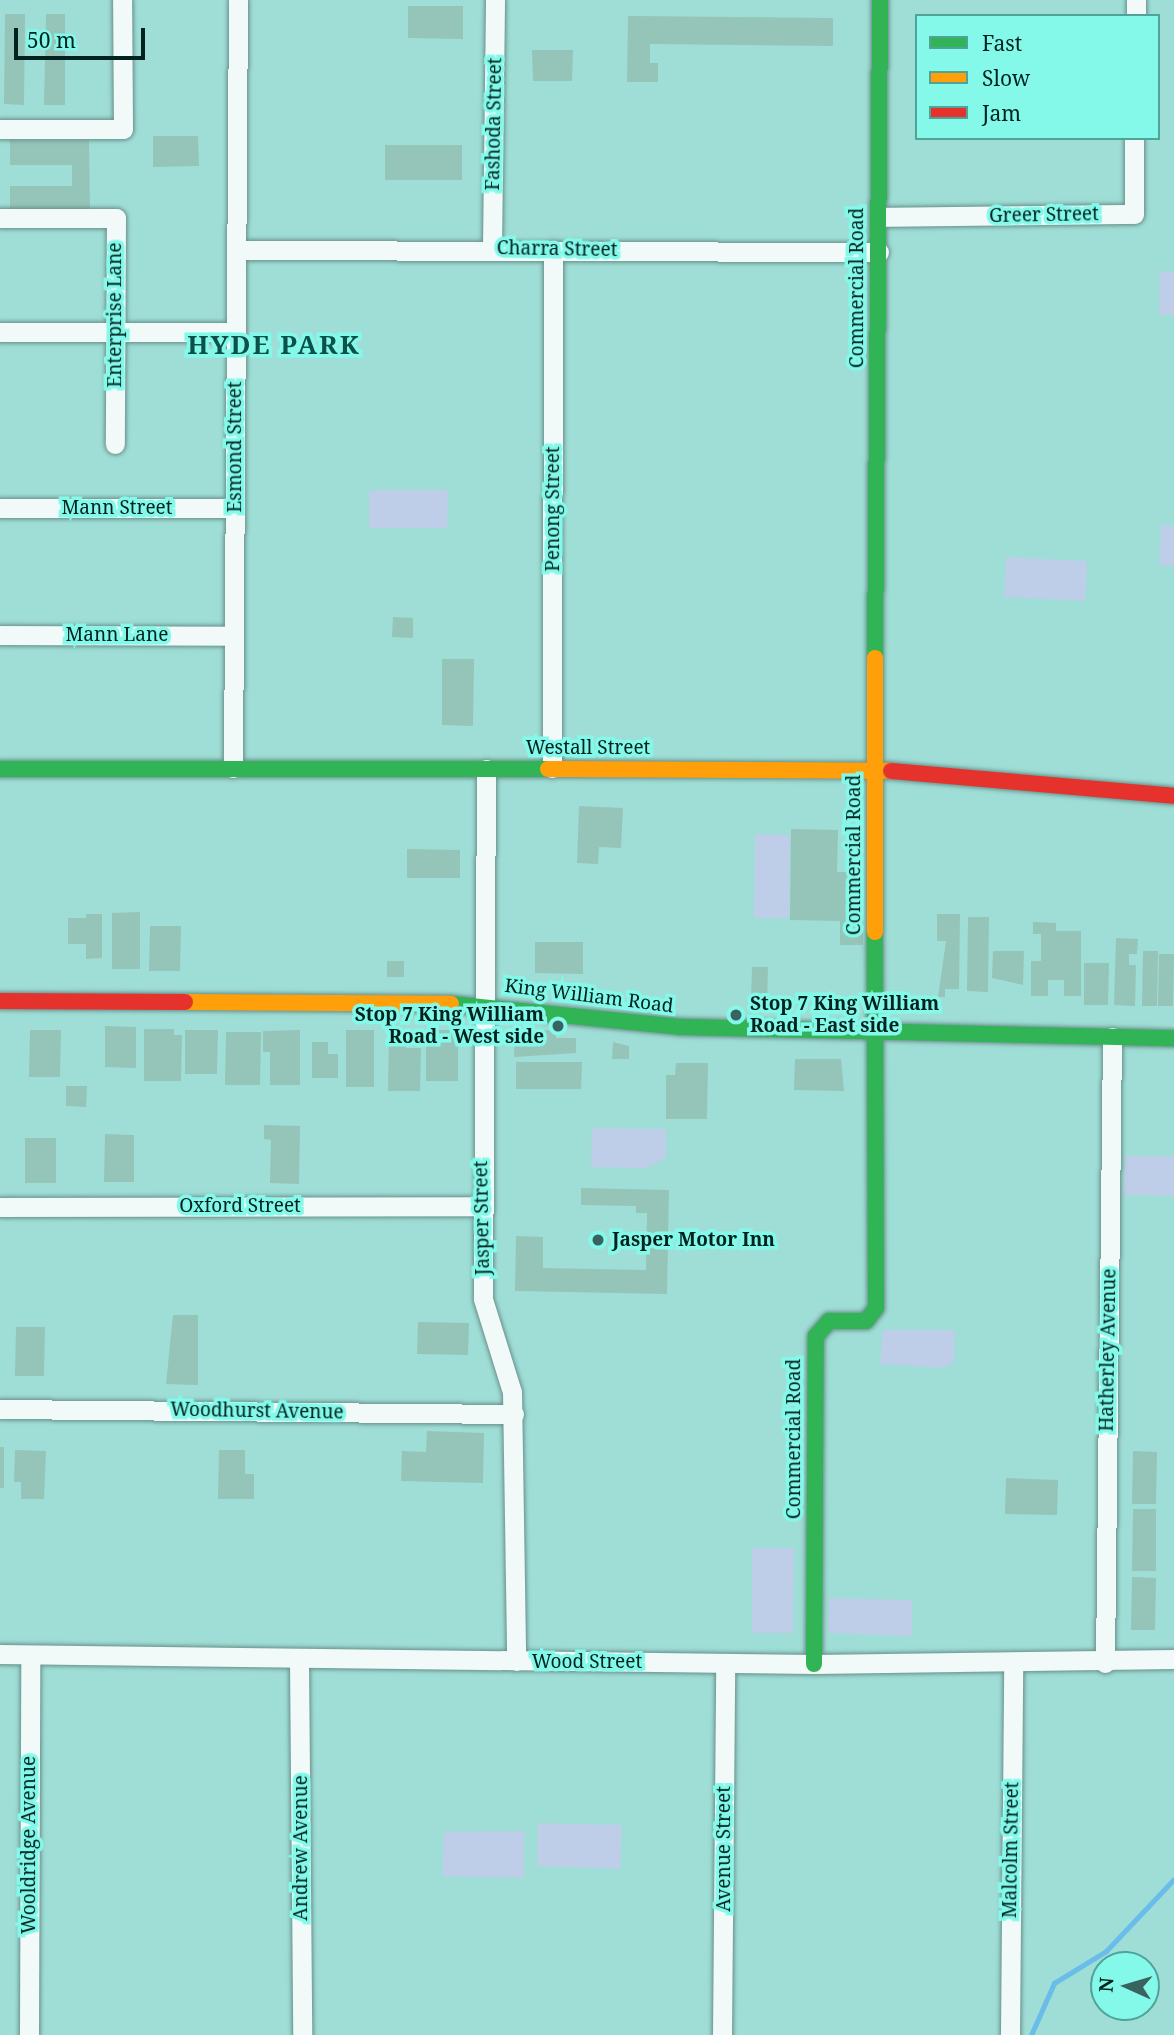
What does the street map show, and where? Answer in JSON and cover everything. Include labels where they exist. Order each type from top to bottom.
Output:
[{"type":"street","points":[[0,129],[123,129],[122,0]]},
{"type":"street","name":"Esmond Street","points":[[233,768],[238,0]]},
{"type":"street","name":"Fashoda Street","points":[[492,248],[495,0]]},
{"type":"street","name":"Commercial Road","points":[[814,1664],[816,1336],[829,1321],[866,1321],[876,1308],[874,769],[880,0]]},
{"type":"street","name":"Greer Street","points":[[879,217],[1134,214],[1135,140]]},
{"type":"street","name":"Enterprise Lane","points":[[0,218],[116,218],[115,444]]},
{"type":"street","name":"Charra Street","points":[[236,250],[492,248],[878,252]]},
{"type":"street","name":"Penong Street","points":[[552,768],[553,250]]},
{"type":"street","points":[[0,332],[236,332]]},
{"type":"street","name":"Mann Street","points":[[0,508],[235,508]]},
{"type":"street","name":"Mann Lane","points":[[0,635],[234,636]]},
{"type":"street","name":"Westall Street","points":[[0,769],[874,769],[1174,796]]},
{"type":"street","name":"Jasper Street","points":[[486,769],[482,1004],[483,1299],[512,1392],[516,1661]]},
{"type":"street","name":"King William Road","points":[[0,1001],[482,1004],[637,1025],[1174,1038]]},
{"type":"street","name":"Hatherley Avenue","points":[[1105,1663],[1112,1037]]},
{"type":"street","name":"Oxford Street","points":[[0,1207],[481,1206]]},
{"type":"street","name":"Woodhurst Avenue","points":[[0,1409],[513,1414]]},
{"type":"street","name":"Wood Street","points":[[0,1654],[299,1660],[814,1664],[1013,1665],[1174,1660]]},
{"type":"street","name":"Wooldridge Avenue","points":[[29,2035],[30,1655]]},
{"type":"street","name":"Andrew Avenue","points":[[299,1660],[302,2035]]},
{"type":"street","name":"Avenue Street","points":[[722,2035],[725,1663]]},
{"type":"street","name":"Malcolm Street","points":[[1010,2035],[1013,1665]]},
{"type":"shaded area","points":[[1160,271],[1174,272],[1174,315],[1159,315]]},
{"type":"shaded area","points":[[369,490],[448,490],[447,528],[369,528]]},
{"type":"shaded area","points":[[1161,525],[1174,526],[1174,566],[1159,565]]},
{"type":"shaded area","points":[[1006,557],[1087,561],[1085,601],[1004,597]]},
{"type":"shaded area","points":[[755,834],[790,835],[789,918],[754,918]]},
{"type":"shaded area","points":[[592,1128],[666,1129],[666,1158],[646,1168],[591,1167]]},
{"type":"shaded area","points":[[1125,1156],[1174,1156],[1174,1196],[1123,1195]]},
{"type":"shaded area","points":[[883,1330],[955,1330],[954,1362],[944,1368],[880,1364]]},
{"type":"shaded area","points":[[752,1548],[794,1548],[793,1633],[752,1633]]},
{"type":"shaded area","points":[[829,1598],[912,1600],[912,1636],[828,1633]]},
{"type":"shaded area","points":[[538,1823],[622,1825],[620,1869],[537,1866]]},
{"type":"shaded area","points":[[524,1831],[524,1878],[442,1876],[444,1832]]},
{"type":"building","points":[[408,6],[463,6],[463,39],[408,38]]},
{"type":"building","points":[[5,14],[25,14],[24,105],[4,104]]},
{"type":"building","points":[[46,14],[65,14],[65,105],[44,105]]},
{"type":"building","points":[[628,16],[833,18],[833,46],[650,44],[650,63],[658,63],[658,82],[627,82]]},
{"type":"building","points":[[532,50],[573,50],[572,81],[533,81]]},
{"type":"building","points":[[153,136],[198,136],[199,166],[153,167]]},
{"type":"building","points":[[10,140],[89,140],[90,210],[10,210],[10,186],[72,186],[72,165],[10,165]]},
{"type":"building","points":[[385,145],[462,145],[462,180],[385,180]]},
{"type":"building","points":[[393,617],[413,618],[413,638],[392,637]]},
{"type":"building","points":[[442,659],[474,659],[473,726],[442,725]]},
{"type":"building","points":[[579,806],[623,808],[621,848],[599,847],[598,864],[577,863]]},
{"type":"building","points":[[791,829],[838,830],[837,872],[852,872],[852,919],[863,919],[863,945],[840,945],[840,921],[790,920]]},
{"type":"building","points":[[407,849],[460,850],[460,878],[407,878]]},
{"type":"building","points":[[140,912],[140,969],[112,969],[112,913]]},
{"type":"building","points":[[86,914],[102,914],[102,958],[86,959],[86,944],[68,944],[68,918],[86,918]]},
{"type":"building","points":[[937,914],[960,914],[959,989],[945,989],[945,997],[938,997],[946,941],[937,941]]},
{"type":"building","points":[[968,917],[989,917],[988,992],[967,991]]},
{"type":"building","points":[[1033,922],[1056,923],[1056,931],[1081,931],[1081,996],[1064,996],[1064,980],[1048,980],[1048,996],[1031,996],[1031,961],[1041,961],[1041,934],[1033,934]]},
{"type":"building","points":[[150,926],[181,926],[180,971],[149,971]]},
{"type":"building","points":[[1116,938],[1138,939],[1137,954],[1129,954],[1129,965],[1136,965],[1135,1006],[1114,1005]]},
{"type":"building","points":[[535,942],[583,942],[583,974],[535,973]]},
{"type":"building","points":[[993,951],[1024,951],[1023,985],[992,978]]},
{"type":"building","points":[[1143,951],[1158,951],[1157,1006],[1142,1006]]},
{"type":"building","points":[[1159,954],[1174,954],[1173,1006],[1158,1006]]},
{"type":"building","points":[[387,961],[404,961],[404,977],[387,977]]},
{"type":"building","points":[[1084,963],[1109,963],[1108,1005],[1084,1005]]},
{"type":"building","points":[[752,967],[768,967],[767,1003],[751,1003]]},
{"type":"building","points":[[105,1026],[136,1027],[136,1068],[105,1067]]},
{"type":"building","points":[[144,1029],[174,1029],[174,1035],[182,1035],[181,1081],[144,1081]]},
{"type":"building","points":[[30,1030],[61,1030],[60,1077],[29,1077]]},
{"type":"building","points":[[185,1030],[218,1030],[217,1074],[185,1074]]},
{"type":"building","points":[[300,1030],[300,1085],[270,1085],[270,1052],[263,1052],[263,1031]]},
{"type":"building","points":[[346,1030],[374,1030],[374,1087],[346,1087]]},
{"type":"building","points":[[426,1030],[458,1030],[458,1081],[426,1081]]},
{"type":"building","points":[[556,1030],[556,1038],[576,1038],[576,1053],[514,1057],[515,1031]]},
{"type":"building","points":[[226,1032],[261,1032],[260,1085],[225,1085]]},
{"type":"building","points":[[389,1035],[406,1035],[406,1048],[421,1048],[420,1091],[388,1091]]},
{"type":"building","points":[[312,1042],[328,1042],[328,1054],[338,1054],[338,1078],[312,1078]]},
{"type":"building","points":[[613,1042],[629,1046],[629,1059],[612,1059]]},
{"type":"building","points":[[795,1059],[841,1059],[844,1091],[794,1090]]},
{"type":"building","points":[[516,1062],[582,1062],[581,1089],[516,1089]]},
{"type":"building","points":[[676,1063],[708,1063],[707,1119],[666,1119],[666,1075],[675,1075]]},
{"type":"building","points":[[66,1086],[87,1086],[86,1107],[66,1106]]},
{"type":"building","points":[[264,1125],[300,1126],[299,1184],[270,1183],[271,1140],[264,1139]]},
{"type":"building","points":[[105,1134],[134,1135],[134,1182],[104,1182]]},
{"type":"building","points":[[25,1138],[56,1138],[56,1183],[25,1183]]},
{"type":"building","points":[[581,1188],[669,1190],[667,1294],[515,1291],[516,1236],[543,1237],[543,1268],[646,1270],[647,1213],[636,1213],[636,1206],[581,1205]]},
{"type":"building","points":[[173,1315],[198,1315],[198,1385],[166,1384]]},
{"type":"building","points":[[418,1322],[469,1323],[468,1355],[417,1354]]},
{"type":"building","points":[[16,1327],[45,1327],[44,1376],[15,1376]]},
{"type":"building","points":[[427,1431],[484,1433],[483,1483],[401,1481],[402,1451],[426,1452]]},
{"type":"building","points":[[0,1447],[4,1447],[4,1488],[0,1488]]},
{"type":"building","points":[[15,1450],[46,1451],[44,1499],[21,1499],[21,1482],[14,1482]]},
{"type":"building","points":[[219,1450],[245,1450],[245,1474],[254,1474],[254,1499],[218,1499]]},
{"type":"building","points":[[1133,1451],[1157,1452],[1156,1504],[1132,1504]]},
{"type":"building","points":[[1006,1478],[1058,1480],[1057,1515],[1005,1514]]},
{"type":"building","points":[[1133,1509],[1156,1509],[1156,1571],[1132,1571]]},
{"type":"building","points":[[1132,1577],[1156,1578],[1155,1630],[1131,1630]]},
{"type":"waterway","points":[[1031,2035],[1054,1983],[1106,1951],[1174,1879]]},
{"type":"traffic: fast","points":[[875,658],[880,0]]},
{"type":"traffic: fast","points":[[0,769],[548,769]]},
{"type":"traffic: fast","points":[[814,1664],[816,1336],[829,1321],[866,1321],[876,1308],[875,932]]},
{"type":"traffic: fast","points":[[451,1004],[680,1027],[1174,1038]]},
{"type":"traffic: slow","points":[[875,658],[875,932]]},
{"type":"traffic: slow","points":[[548,769],[891,771]]},
{"type":"traffic: slow","points":[[185,1002],[451,1004]]},
{"type":"traffic: jam","points":[[891,771],[1174,796]]},
{"type":"traffic: jam","points":[[0,1001],[185,1002]]},
{"type":"place","name":"Stop 7 King William Road - East side","points":[[736,1015]]},
{"type":"place","name":"Stop 7 King William Road - West side","points":[[558,1026]]},
{"type":"place","name":"Jasper Motor Inn","points":[[598,1240]]},
{"type":"district","name":"HYDE PARK","points":[[274,345]]}]
